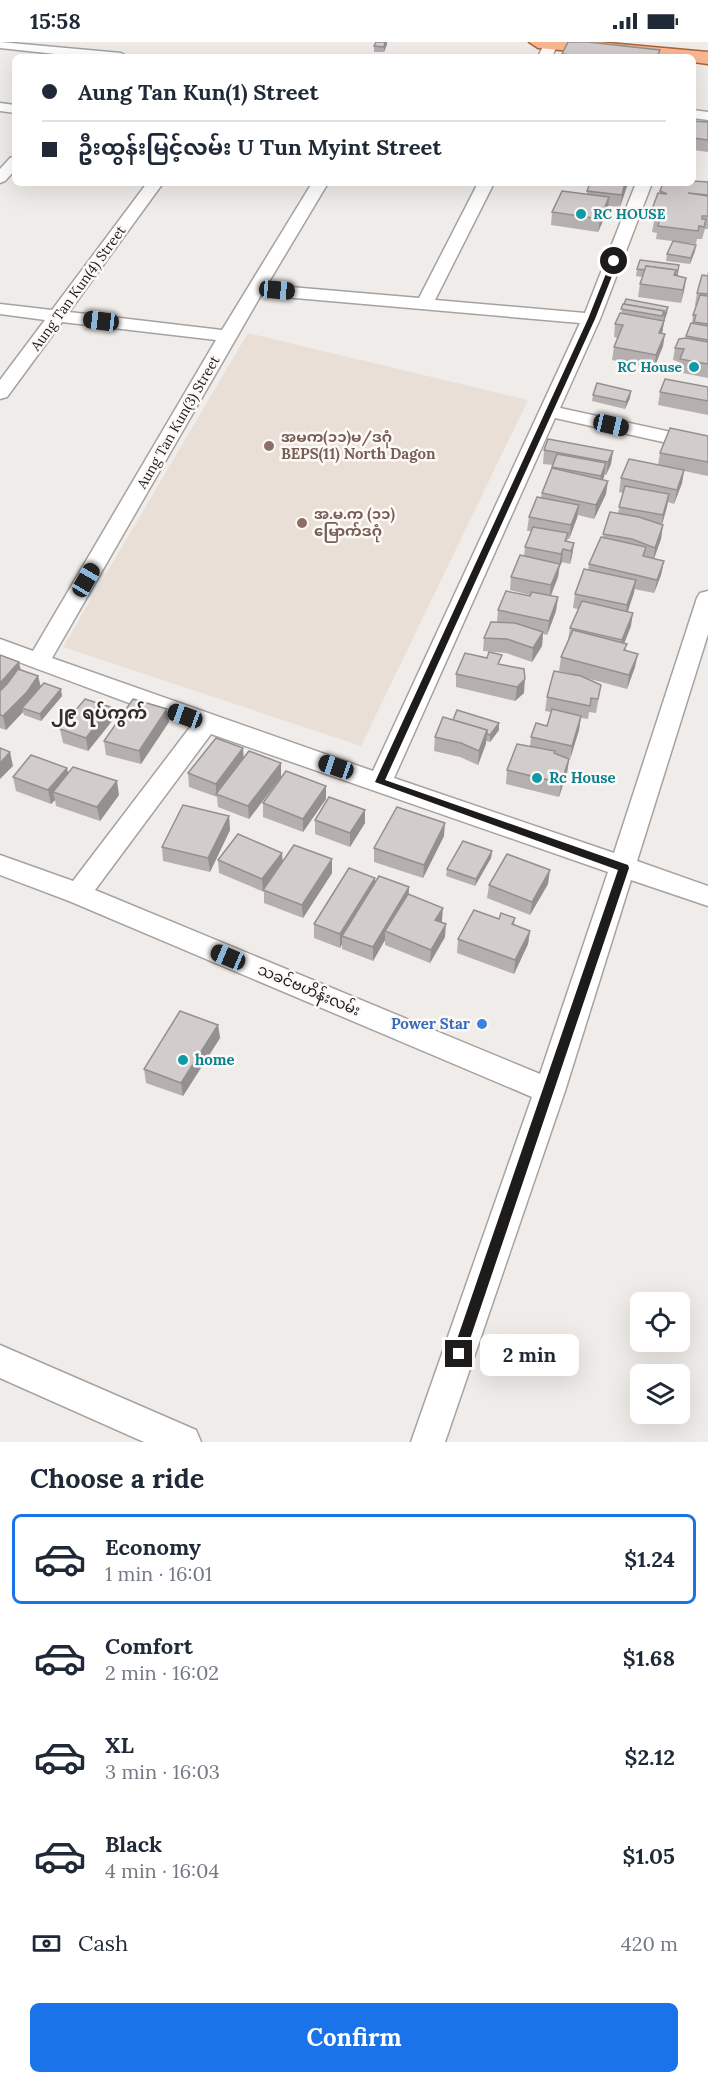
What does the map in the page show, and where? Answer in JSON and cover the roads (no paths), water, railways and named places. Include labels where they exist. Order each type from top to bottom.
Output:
[{"type":"main road","points":[[545,47],[649,54]]},
{"type":"street","points":[[0,44],[88,54]]},
{"type":"street","points":[[0,178],[12,164]]},
{"type":"street","name":"Aung Tan Kun(4) Street","points":[[0,393],[153,186]]},
{"type":"street","name":"Aung Tan Kun(3) Street","points":[[38,662],[227,336],[318,186]]},
{"type":"street","points":[[425,303],[484,186]]},
{"type":"street","points":[[380,782],[591,319],[644,186]]},
{"type":"street","points":[[256,289],[591,319]]},
{"type":"street","points":[[0,309],[227,336]]},
{"type":"street","points":[[548,411],[708,446]]},
{"type":"street","points":[[428,1442],[550,1091],[624,868],[708,598]]},
{"type":"street","points":[[0,647],[206,723],[708,896]]},
{"type":"street","points":[[78,894],[206,723]]},
{"type":"street","name":"သခင်ဗဟိန်းလမ်း","points":[[0,865],[78,894],[550,1091]]},
{"type":"street","points":[[0,1361],[184,1442]]},
{"type":"place","name":"RC HOUSE","points":[[581,214]]},
{"type":"place","name":"RC House","points":[[694,367]]},
{"type":"place","name":"အမက(၁၁)မ/ဒဂုံ BEPS(11) North Dagon","points":[[269,446]]},
{"type":"place","name":"အ.မ.က (၁၁) မြောက်ဒဂုံ","points":[[302,523]]},
{"type":"place","name":"Rc House","points":[[537,778]]},
{"type":"place","name":"Power Star","points":[[482,1024]]},
{"type":"place","name":"home","points":[[183,1060]]},
{"type":"district","name":"၂၉ ရပ်ကွက်","points":[[99,713]]}]
